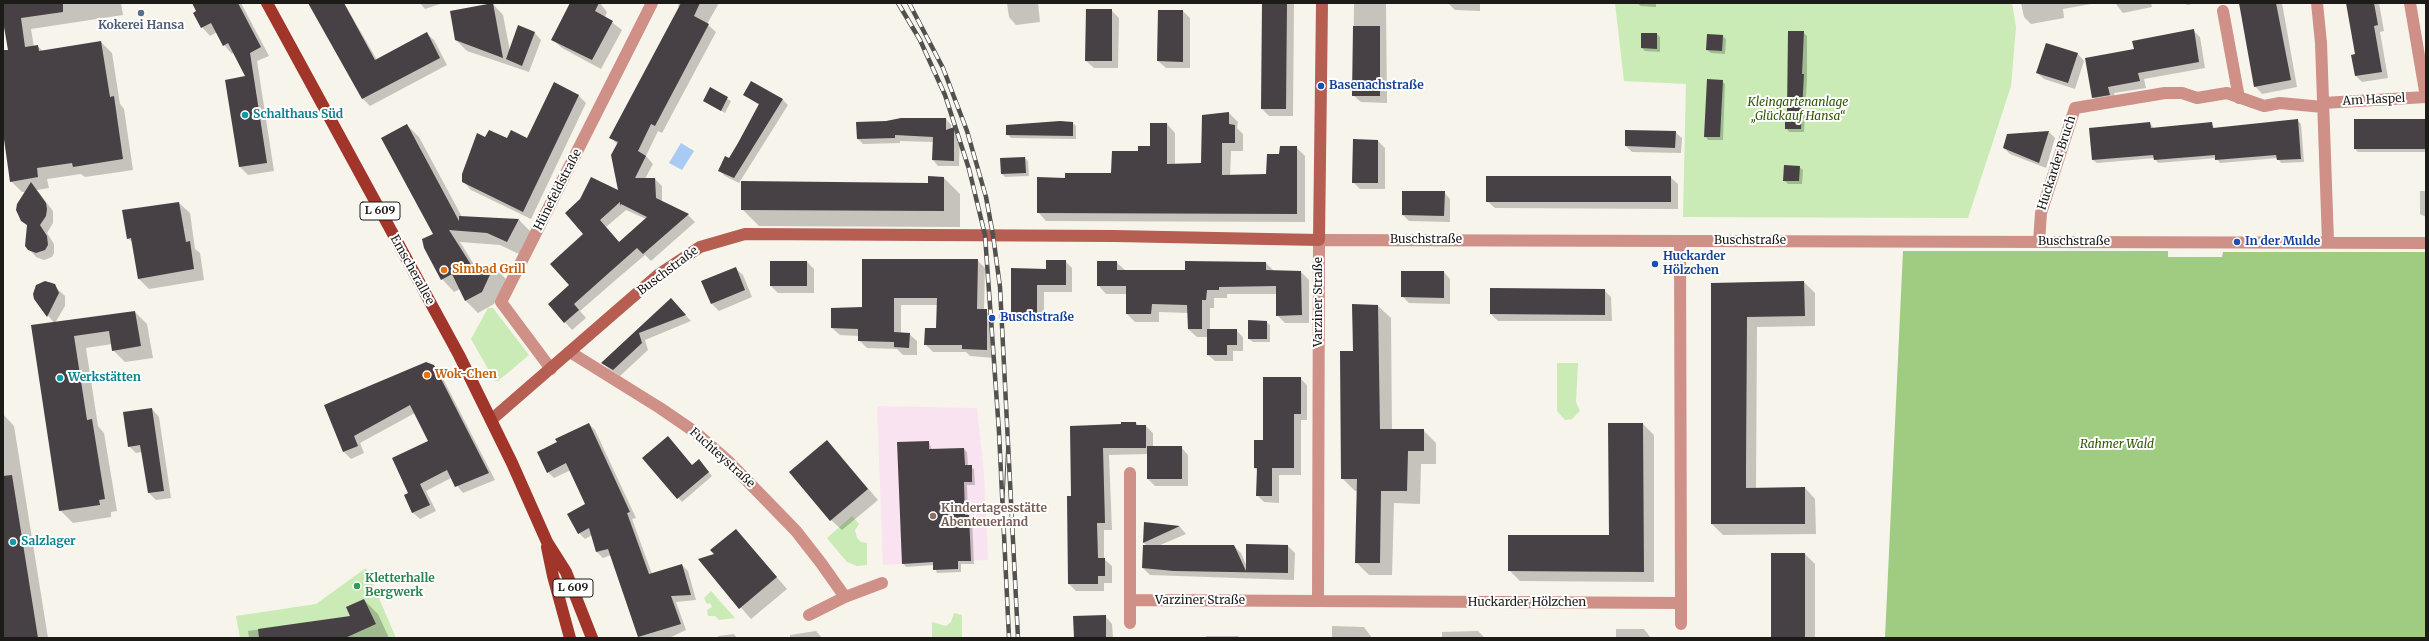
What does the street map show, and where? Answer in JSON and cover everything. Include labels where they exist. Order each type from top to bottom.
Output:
[{"type":"main road","name":"Emscherallee","points":[[267,3],[446,330],[491,420],[547,542],[566,572],[592,638]]},
{"type":"main road","name":"Emscherallee","points":[[547,542],[553,576],[570,638]]},
{"type":"street","name":"Hünefeldstraße","points":[[551,369],[501,302],[652,3]]},
{"type":"street","name":"Varziner Straße","points":[[1318,601],[1319,240],[1322,3]]},
{"type":"street","points":[[2317,3],[2323,105],[2328,242]]},
{"type":"street","name":"Am Haspel","points":[[2323,105],[2426,98],[2410,3]]},
{"type":"street","points":[[2224,11],[2239,98]]},
{"type":"street","name":"Huckarder Bruch","points":[[2040,242],[2041,213],[2075,108],[2165,93],[2182,93],[2197,98],[2227,93],[2264,106],[2280,103],[2323,105]]},
{"type":"street","name":"Buschstraße","points":[[491,420],[658,275],[700,247],[745,234],[1106,236],[1319,240],[2426,243]]},
{"type":"street","points":[[1680,241],[1681,624]]},
{"type":"street","name":"Fuchteystraße","points":[[570,352],[660,408],[695,432],[727,460],[796,531],[821,563],[844,597]]},
{"type":"street","points":[[1130,473],[1130,623]]},
{"type":"street","points":[[809,615],[844,597],[882,583]]},
{"type":"street","name":"Varziner Straße","points":[[1130,600],[1372,602]]},
{"type":"street","name":"Huckarder Hölzchen","points":[[1372,602],[1681,603]]},
{"type":"shaded area","name":"Kindertagesstätte Abenteuerland","points":[[877,406],[977,408],[984,472],[988,560],[883,565]]},
{"type":"green space","name":"Kleingartenanlage „Glückauf Hansa“","points":[[1615,3],[2012,3],[2016,27],[2011,86],[1968,218],[1683,217],[1686,84],[1624,81]]},
{"type":"green space","name":"Rahmer Wald","points":[[1903,251],[2168,251],[2168,257],[2222,257],[2223,252],[2426,252],[2426,638],[1885,638]]},
{"type":"green space","points":[[488,308],[493,308],[529,355],[498,381],[495,381],[471,339]]},
{"type":"green space","points":[[1557,363],[1578,363],[1576,402],[1580,411],[1572,419],[1565,420],[1557,411]]},
{"type":"green space","points":[[852,516],[859,524],[855,530],[857,538],[861,542],[867,543],[867,565],[857,566],[847,562],[827,538]]},
{"type":"green space","name":"Kletterhalle Bergwerk","points":[[366,568],[396,638],[240,638],[236,616],[316,604]]},
{"type":"green space","points":[[711,591],[735,618],[719,620],[715,616],[708,616],[707,610],[712,607],[710,603],[707,604],[704,598]]},
{"type":"green space","points":[[954,613],[962,615],[962,638],[932,638],[932,622],[946,626],[951,622]]},
{"type":"water","points":[[681,143],[694,151],[682,170],[669,163]]},
{"type":"building","points":[[3,3],[63,3],[63,12],[21,18],[25,47],[38,45],[39,51],[101,41],[110,97],[114,96],[123,159],[73,167],[72,163],[37,168],[38,177],[10,182],[3,132],[3,50],[8,50],[3,21]]},
{"type":"building","points":[[192,3],[238,3],[261,47],[250,53],[267,163],[239,167],[225,80],[245,76],[228,43],[223,46],[211,23],[201,28],[193,13],[196,11]]},
{"type":"building","points":[[308,3],[344,3],[375,60],[427,32],[440,58],[362,99]]},
{"type":"building","points":[[493,3],[503,58],[455,40],[450,11]]},
{"type":"building","points":[[570,3],[599,3],[595,11],[613,21],[592,60],[551,40]]},
{"type":"building","points":[[681,3],[700,3],[694,16],[709,24],[655,126],[651,124],[638,151],[646,156],[635,178],[655,178],[656,198],[689,214],[643,254],[637,248],[574,304],[579,310],[564,323],[548,304],[569,285],[550,264],[583,234],[565,213],[580,199],[591,177],[618,190],[611,155],[618,142],[609,138]],"holes":[[[620,202],[620,206],[621,204],[647,217],[619,242],[600,220]]]},
{"type":"building","points":[[1262,3],[1287,3],[1286,109],[1261,109]]},
{"type":"building","points":[[2239,3],[2276,3],[2291,80],[2254,87]]},
{"type":"building","points":[[2346,3],[2374,3],[2378,25],[2374,26],[2382,72],[2355,76],[2351,55],[2355,54]]},
{"type":"building","points":[[1086,9],[1112,9],[1112,61],[1085,61]]},
{"type":"building","points":[[1158,10],[1183,10],[1183,62],[1157,61]]},
{"type":"building","points":[[518,25],[535,32],[522,66],[506,59]]},
{"type":"building","points":[[1353,26],[1380,26],[1380,96],[1352,96]]},
{"type":"building","points":[[2194,29],[2199,62],[2138,73],[2140,81],[2108,87],[2110,95],[2092,98],[2085,58],[2134,49],[2132,41]]},
{"type":"building","points":[[1788,31],[1804,31],[1802,74],[1804,74],[1801,129],[1785,129],[1785,113],[1787,113]]},
{"type":"building","points":[[1641,33],[1657,33],[1657,49],[1641,48]]},
{"type":"building","points":[[1707,34],[1723,35],[1722,51],[1706,50]]},
{"type":"building","points":[[2046,43],[2078,53],[2068,83],[2036,73]]},
{"type":"building","points":[[1707,79],[1723,80],[1720,137],[1704,137]]},
{"type":"building","points":[[751,81],[783,99],[734,178],[718,171],[725,156],[729,158],[759,104],[743,95]]},
{"type":"building","points":[[554,82],[579,95],[523,212],[462,182],[462,174],[477,133],[485,137],[489,130],[507,138],[511,130],[527,138]]},
{"type":"building","points":[[710,87],[728,97],[721,111],[703,101]]},
{"type":"building","points":[[1229,112],[1229,124],[1235,125],[1235,143],[1222,143],[1222,175],[1266,174],[1267,154],[1279,154],[1280,146],[1297,146],[1297,214],[1037,213],[1037,177],[1065,178],[1065,173],[1111,173],[1112,151],[1138,151],[1138,146],[1150,146],[1150,123],[1167,123],[1167,164],[1201,163],[1202,115]]},
{"type":"building","points":[[901,118],[946,118],[946,130],[954,127],[954,161],[932,160],[933,137],[895,135],[895,138],[857,139],[856,122],[886,121]]},
{"type":"building","points":[[2298,119],[2301,159],[2277,160],[2276,155],[2215,160],[2215,155],[2154,160],[2153,155],[2092,160],[2089,128],[2150,122],[2151,128],[2212,122],[2213,128]]},
{"type":"building","points":[[2354,119],[2426,119],[2426,149],[2354,149]]},
{"type":"building","points":[[1060,121],[1073,122],[1073,136],[1006,135],[1006,125]]},
{"type":"building","points":[[407,124],[459,221],[459,216],[519,219],[507,242],[487,233],[449,230],[477,274],[494,266],[482,292],[465,301],[452,274],[441,280],[424,248],[422,239],[433,234],[381,138]]},
{"type":"building","points":[[1625,130],[1676,131],[1675,148],[1625,146]]},
{"type":"building","points":[[2049,131],[2039,163],[2003,148],[2007,134]]},
{"type":"building","points":[[1353,139],[1378,140],[1378,183],[1352,183]]},
{"type":"building","points":[[1025,157],[1026,173],[1001,174],[1000,158]]},
{"type":"building","points":[[1784,165],[1800,166],[1799,181],[1783,181]]},
{"type":"building","points":[[928,176],[944,177],[944,211],[741,210],[741,181],[928,183]]},
{"type":"building","points":[[1486,176],[1671,176],[1671,202],[1486,202]]},
{"type":"building","points":[[31,182],[46,203],[47,209],[46,216],[40,225],[47,236],[48,245],[45,250],[36,253],[28,250],[25,246],[27,225],[21,221],[16,210],[17,204]]},
{"type":"building","points":[[1402,191],[1445,191],[1444,216],[1402,215]]},
{"type":"building","points":[[179,202],[186,242],[190,241],[194,269],[138,279],[131,238],[127,239],[122,210]]},
{"type":"building","points":[[862,259],[978,259],[977,309],[987,309],[987,350],[962,349],[962,345],[924,345],[925,328],[936,328],[937,298],[894,298],[894,332],[910,333],[909,348],[894,347],[894,342],[858,341],[858,329],[831,328],[831,308],[862,307]]},
{"type":"building","points":[[1046,260],[1066,260],[1066,285],[1037,285],[1037,313],[1011,313],[1011,268],[1046,269]]},
{"type":"building","points":[[770,261],[807,261],[807,286],[770,286]]},
{"type":"building","points":[[1097,261],[1117,261],[1117,270],[1185,270],[1185,261],[1266,262],[1266,270],[1301,271],[1302,315],[1276,316],[1276,286],[1219,287],[1219,290],[1207,290],[1206,300],[1202,300],[1202,329],[1188,329],[1187,305],[1152,304],[1151,314],[1126,314],[1126,286],[1097,286]]},
{"type":"building","points":[[736,267],[745,290],[711,304],[701,281]]},
{"type":"building","points":[[1401,271],[1444,271],[1444,298],[1401,297]]},
{"type":"building","points":[[45,281],[55,284],[59,293],[47,317],[34,299],[33,294],[36,285]]},
{"type":"building","points":[[1804,281],[1805,316],[1747,317],[1746,488],[1805,487],[1805,524],[1711,524],[1711,283]]},
{"type":"building","points":[[1490,288],[1605,289],[1605,315],[1490,314]]},
{"type":"building","points":[[671,298],[686,315],[639,333],[642,343],[613,370],[601,363]]},
{"type":"building","points":[[1352,304],[1378,305],[1380,429],[1424,429],[1424,451],[1408,451],[1407,491],[1381,491],[1380,563],[1355,563],[1357,479],[1341,479],[1340,351],[1353,351]]},
{"type":"building","name":"Werkstätten","points":[[135,311],[141,346],[112,351],[109,331],[74,336],[87,420],[92,419],[105,499],[99,500],[100,505],[59,511],[31,325]]},
{"type":"building","points":[[1248,320],[1267,321],[1267,339],[1248,339]]},
{"type":"building","points":[[1207,329],[1237,329],[1237,345],[1227,345],[1227,355],[1207,355]]},
{"type":"building","points":[[426,362],[434,365],[489,473],[455,487],[447,470],[420,484],[430,505],[412,513],[404,495],[408,493],[392,458],[428,441],[410,405],[354,436],[358,446],[343,452],[324,405]]},
{"type":"building","points":[[1263,377],[1301,377],[1301,414],[1294,414],[1294,468],[1272,468],[1272,496],[1256,496],[1257,468],[1254,468],[1254,440],[1263,440]]},
{"type":"building","points":[[152,408],[164,491],[148,493],[140,445],[128,447],[123,412]]},
{"type":"building","points":[[1121,422],[1136,422],[1136,425],[1146,425],[1146,448],[1103,448],[1105,523],[1097,523],[1098,558],[1105,558],[1105,576],[1098,576],[1098,584],[1068,584],[1067,496],[1071,496],[1070,426],[1121,424]]},
{"type":"building","points":[[589,423],[630,512],[627,513],[649,574],[682,564],[691,595],[671,596],[681,624],[638,637],[608,549],[596,552],[589,528],[578,534],[567,514],[585,504],[566,463],[547,473],[537,452],[557,442],[555,439]]},
{"type":"building","points":[[1608,423],[1643,423],[1644,572],[1508,571],[1508,535],[1609,535]]},
{"type":"building","points":[[668,436],[692,465],[699,459],[709,472],[677,499],[642,458]]},
{"type":"building","points":[[827,440],[868,489],[830,521],[789,472]]},
{"type":"building","points":[[929,441],[929,449],[964,448],[965,465],[972,465],[972,482],[964,482],[965,515],[969,515],[971,561],[958,561],[958,569],[933,570],[933,562],[902,564],[897,442]]},
{"type":"building","points":[[1147,446],[1182,446],[1182,479],[1147,479]]},
{"type":"building","name":"Salzlager","points":[[12,475],[38,638],[3,638],[3,476]]},
{"type":"building","points":[[1144,522],[1180,526],[1143,543]]},
{"type":"building","points":[[736,529],[777,577],[739,609],[698,559],[714,554],[710,550]]},
{"type":"building","points":[[1246,544],[1288,545],[1288,573],[1174,571],[1142,568],[1143,545],[1234,545],[1246,571]]},
{"type":"building","points":[[1771,553],[1805,553],[1805,638],[1771,638]]},
{"type":"building","points":[[364,599],[376,624],[345,638],[259,638],[258,629],[350,616],[346,607]]},
{"type":"building","points":[[1106,615],[1106,638],[1074,638],[1073,616]]},
{"type":"tram line","points":[[1003,520],[1007,439]]},
{"type":"railway","points":[[898,3],[920,40],[945,95],[969,169],[985,235],[999,432],[1009,638]]},
{"type":"railway","points":[[909,3],[943,68],[967,131],[986,197],[993,235],[1000,287],[1018,638]]},
{"type":"place","name":"Kokerei Hansa","points":[[141,13]]},
{"type":"place","name":"Basenachstraße","points":[[1321,86]]},
{"type":"place","name":"Schalthaus Süd","points":[[245,115]]},
{"type":"place","name":"In der Mulde","points":[[2237,242]]},
{"type":"place","name":"Huckarder Hölzchen","points":[[1655,264]]},
{"type":"place","name":"Simbad Grill","points":[[444,270]]},
{"type":"place","name":"Buschstraße","points":[[992,318]]},
{"type":"place","name":"Wok-Chen","points":[[427,375]]},
{"type":"place","name":"Werkstätten","points":[[60,378]]},
{"type":"place","name":"Kindertagesstätte Abenteuerland","points":[[933,516]]},
{"type":"place","name":"Salzlager","points":[[13,542]]},
{"type":"place","name":"Kletterhalle Bergwerk","points":[[357,586]]}]
